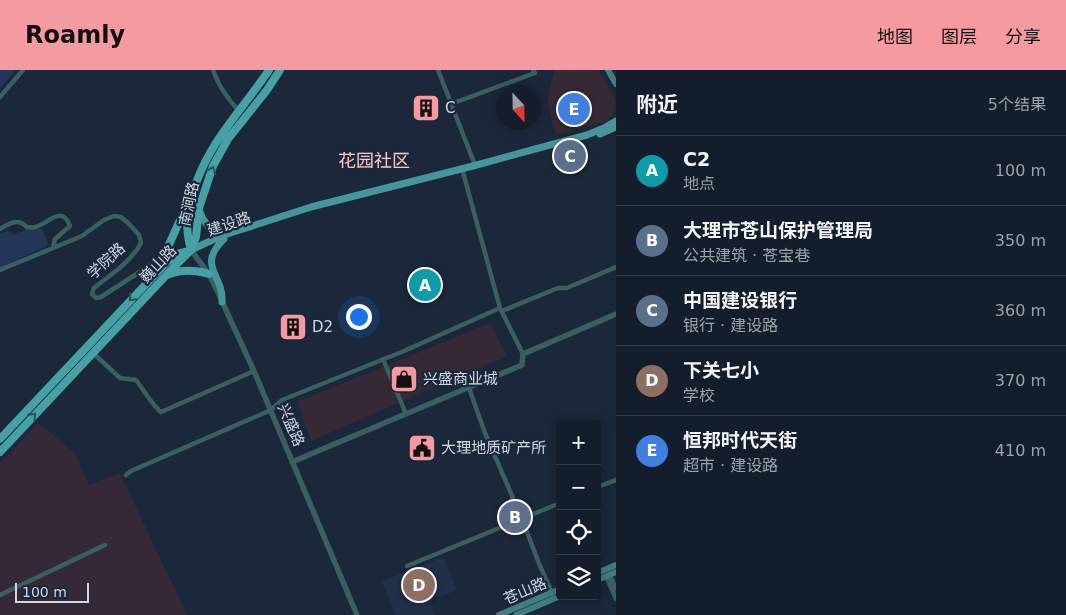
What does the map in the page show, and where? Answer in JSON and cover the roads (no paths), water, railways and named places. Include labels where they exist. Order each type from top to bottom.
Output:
[{"type":"highway","name":"南涧路","points":[[191,250],[187,221],[188,208],[200,172],[218,138],[269,70]]},
{"type":"highway","name":"南涧路","points":[[191,250],[196,236],[199,208],[213,166],[228,139],[280,70]]},
{"type":"highway","points":[[238,110],[245,116]]},
{"type":"highway","points":[[154,275],[192,194]]},
{"type":"highway","name":"巍山路","points":[[0,439],[154,275],[174,256],[191,250]]},
{"type":"highway","name":"巍山路","points":[[0,452],[191,250]]},
{"type":"highway","points":[[165,276],[177,271],[190,270],[208,274]]},
{"type":"main road","points":[[608,70],[616,84]]},
{"type":"main road","name":"建设路","points":[[191,250],[204,248],[222,237],[311,207],[587,135],[616,121]]},
{"type":"main road","name":"建设路","points":[[222,237],[591,138],[616,127]]},
{"type":"main road","points":[[199,208],[202,218],[208,226],[222,237],[214,252],[211,263],[221,291],[222,302]]},
{"type":"main road","points":[[601,571],[616,565]]},
{"type":"main road","name":"苍山路","points":[[499,615],[555,596]]},
{"type":"main road","name":"苍山路","points":[[516,615],[555,596]]},
{"type":"street","points":[[0,97],[23,70]]},
{"type":"street","points":[[213,70],[220,85],[238,110]]},
{"type":"street","points":[[438,70],[475,165]]},
{"type":"street","points":[[451,104],[535,73],[533,70]]},
{"type":"street","points":[[292,462],[522,365],[523,354],[501,309],[463,172]]},
{"type":"street","points":[[0,229],[17,222],[27,227],[36,227],[57,216],[63,217],[70,226],[55,240],[53,248]]},
{"type":"street","name":"学院路","points":[[0,270],[82,236],[104,220],[114,216],[120,217],[128,223],[139,236],[140,243],[128,260],[94,288],[92,294],[96,298],[100,297],[152,264]]},
{"type":"street","name":"兴盛路","points":[[191,250],[208,274],[254,371],[357,615]]},
{"type":"street","points":[[154,275],[152,264],[164,256]]},
{"type":"street","points":[[126,475],[131,470],[270,410],[282,400],[501,309],[558,288],[566,288],[616,267]]},
{"type":"street","points":[[523,354],[616,314]]},
{"type":"street","points":[[93,353],[120,378],[136,380],[155,408],[161,412],[254,371]]},
{"type":"street","points":[[383,359],[406,414]]},
{"type":"street","points":[[469,388],[485,433],[540,566],[555,596]]},
{"type":"street","points":[[601,486],[616,480]]},
{"type":"street","points":[[407,566],[556,505]]},
{"type":"street","points":[[0,595],[105,545]]},
{"type":"street","points":[[611,574],[616,589]]},
{"type":"street","points":[[611,574],[616,599]]},
{"type":"place","name":"C","points":[[426,108]]},
{"type":"place","name":"恒邦时代天街","points":[[574,109]]},
{"type":"place","name":"中国建设银行","points":[[570,156]]},
{"type":"place","name":"C2","points":[[425,285]]},
{"type":"place","name":"D2","points":[[293,327]]},
{"type":"place","name":"兴盛商业城","points":[[404,379]]},
{"type":"place","name":"大理地质矿产所","points":[[422,448]]},
{"type":"place","name":"大理市苍山保护管理局","points":[[515,517]]},
{"type":"place","name":"下关七小","points":[[419,585]]},
{"type":"district","name":"花园社区","points":[[374,160]]}]
